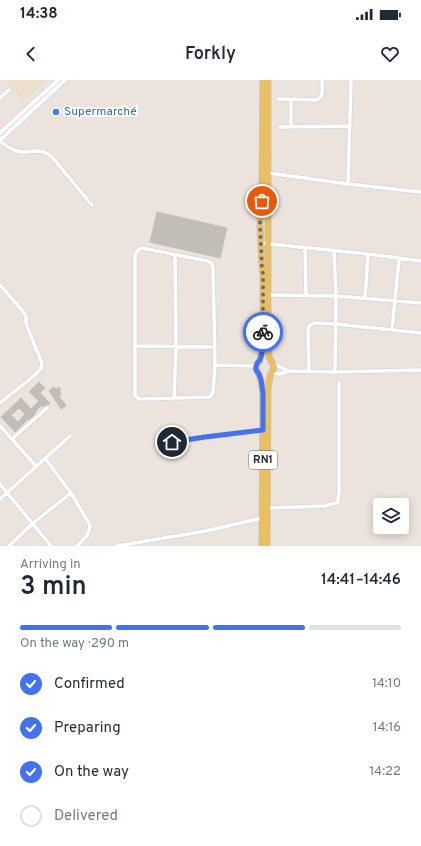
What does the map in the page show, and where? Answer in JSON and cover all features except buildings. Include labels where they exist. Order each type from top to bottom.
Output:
[{"type":"main road","points":[[256,366],[260,360],[263,343],[263,274],[260,224],[262,193],[263,80]]},
{"type":"main road","name":"RN1","points":[[267,546],[268,390],[271,374],[274,368],[268,348],[268,80]]},
{"type":"main road","points":[[260,360],[264,358],[271,361]]},
{"type":"main road","name":"RN1","points":[[256,366],[263,393],[262,546]]},
{"type":"main road","points":[[259,374],[264,376],[271,374]]},
{"type":"street","points":[[0,133],[58,80]]},
{"type":"street","points":[[65,80],[0,140],[18,151],[41,151],[48,153],[92,205]]},
{"type":"street","points":[[278,100],[319,99],[322,95],[322,80]]},
{"type":"street","points":[[348,184],[351,80]]},
{"type":"street","points":[[0,98],[9,90]]},
{"type":"street","points":[[291,100],[291,127]]},
{"type":"street","points":[[280,127],[350,126]]},
{"type":"street","points":[[269,173],[421,192]]},
{"type":"street","points":[[261,243],[421,261]]},
{"type":"street","points":[[142,248],[211,263],[213,267],[215,365],[213,392],[211,396],[207,398],[174,399],[139,399],[135,397],[136,346],[136,253],[139,249],[142,248]]},
{"type":"street","points":[[305,248],[306,295]]},
{"type":"street","points":[[334,251],[336,296],[335,372]]},
{"type":"street","points":[[365,298],[368,254]]},
{"type":"street","points":[[174,399],[176,346],[175,255]]},
{"type":"street","points":[[392,329],[399,259]]},
{"type":"street","points":[[0,285],[26,316],[26,323],[42,363],[41,368],[34,375],[0,403]]},
{"type":"street","points":[[268,295],[336,296],[421,303]]},
{"type":"street","points":[[309,371],[308,329],[314,323],[392,329],[421,333]]},
{"type":"street","points":[[136,346],[214,347]]},
{"type":"street","points":[[271,361],[289,371],[335,372],[421,370]]},
{"type":"street","points":[[215,365],[256,366]]},
{"type":"street","points":[[271,374],[280,374],[289,371]]},
{"type":"street","points":[[268,508],[325,506],[338,502],[340,488],[339,383]]},
{"type":"street","points":[[12,439],[47,408]]},
{"type":"street","points":[[0,426],[36,466]]},
{"type":"street","points":[[172,442],[263,430]]},
{"type":"street","points":[[0,499],[70,436]]},
{"type":"street","points":[[45,458],[70,493],[90,525],[88,533],[77,546]]},
{"type":"street","points":[[0,484],[51,546]]},
{"type":"street","points":[[9,546],[32,524],[70,493]]},
{"type":"street","points":[[117,546],[206,531],[262,518]]},
{"type":"shaded area","points":[[6,80],[49,80],[24,101]]},
{"type":"way so far","points":[[262,201],[260,224],[263,274],[263,332]]},
{"type":"place","name":"Supermarché","points":[[56,112]]},
{"type":"route","points":[[172,442],[252,430],[263,430],[263,393],[261,380],[256,370],[256,366],[262,353],[263,332]]}]
